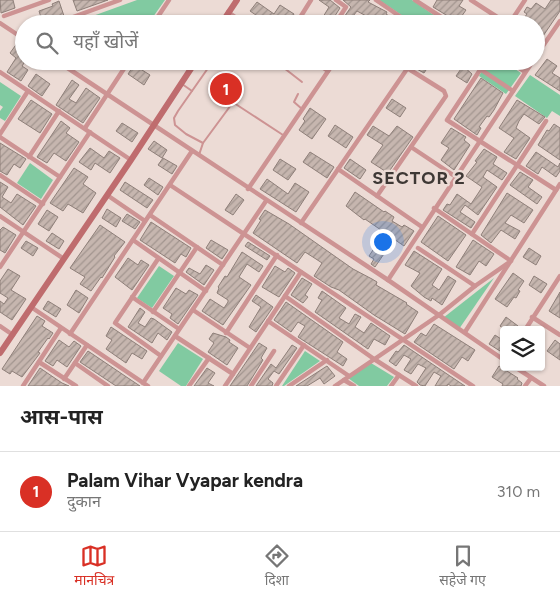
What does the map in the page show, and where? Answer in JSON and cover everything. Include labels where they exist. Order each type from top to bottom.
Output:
[{"type":"street","points":[[4,16],[49,0]]},
{"type":"street","points":[[81,15],[120,0]]},
{"type":"street","points":[[159,15],[168,0]]},
{"type":"street","points":[[226,15],[237,0]]},
{"type":"street","points":[[302,15],[311,0]]},
{"type":"street","points":[[338,0],[346,7],[342,15]]},
{"type":"street","points":[[376,0],[398,15]]},
{"type":"street","points":[[415,0],[438,15]]},
{"type":"street","points":[[471,0],[495,15]]},
{"type":"street","points":[[515,15],[525,0]]},
{"type":"street","points":[[545,42],[560,20]]},
{"type":"street","points":[[0,22],[15,32]]},
{"type":"street","points":[[70,70],[388,280],[500,357]]},
{"type":"street","points":[[85,128],[123,70]]},
{"type":"street","points":[[0,353],[190,70]]},
{"type":"street","points":[[301,223],[406,70]]},
{"type":"street","points":[[377,196],[446,94],[409,70]]},
{"type":"street","points":[[513,91],[480,70],[447,119],[556,190]]},
{"type":"street","points":[[388,280],[513,91],[525,72],[522,70]]},
{"type":"street","points":[[248,189],[328,71]]},
{"type":"street","points":[[0,72],[131,160]]},
{"type":"street","points":[[28,91],[0,136],[60,177]]},
{"type":"street","points":[[29,157],[59,111]]},
{"type":"street","points":[[472,234],[546,121]]},
{"type":"street","points":[[0,267],[2,259],[24,232],[90,132]]},
{"type":"street","points":[[411,147],[456,177]]},
{"type":"street","points":[[70,334],[192,151]]},
{"type":"street","points":[[338,169],[422,227]]},
{"type":"street","points":[[0,175],[43,204]]},
{"type":"street","points":[[465,332],[560,184]]},
{"type":"street","points":[[170,185],[473,386]]},
{"type":"street","points":[[107,195],[145,221]]},
{"type":"street","points":[[31,307],[146,385],[161,356],[266,201]]},
{"type":"street","points":[[434,208],[511,261]]},
{"type":"street","points":[[150,215],[223,265]]},
{"type":"street","points":[[0,216],[64,259]]},
{"type":"street","points":[[133,240],[206,291]]},
{"type":"street","points":[[153,312],[197,247]]},
{"type":"street","points":[[418,248],[475,286]]},
{"type":"street","points":[[226,332],[276,256]]},
{"type":"street","points":[[158,259],[115,323],[161,356]]},
{"type":"street","points":[[335,386],[439,315],[475,286],[511,261]]},
{"type":"street","points":[[225,386],[301,272]]},
{"type":"street","points":[[527,326],[560,276]]},
{"type":"street","points":[[284,296],[416,386]]},
{"type":"street","points":[[132,297],[180,329]]},
{"type":"street","points":[[193,310],[250,348]]},
{"type":"street","points":[[532,317],[560,335]]},
{"type":"street","points":[[268,321],[349,376]]},
{"type":"street","points":[[0,326],[13,335]]},
{"type":"street","points":[[23,386],[61,328]]},
{"type":"street","points":[[175,336],[233,374]]},
{"type":"street","points":[[64,378],[87,345]]},
{"type":"street","points":[[276,386],[304,345]]},
{"type":"street","points":[[251,386],[274,351]]},
{"type":"street","points":[[189,386],[209,358]]},
{"type":"street","points":[[289,386],[326,360]]},
{"type":"street","points":[[39,362],[76,386]]},
{"type":"street","points":[[74,363],[100,384],[108,386]]},
{"type":"street","points":[[521,371],[544,386]]},
{"type":"street","points":[[391,386],[399,375]]},
{"type":"street","points":[[526,386],[531,378]]},
{"type":"street","points":[[344,380],[354,386]]},
{"type":"lane","points":[[203,143],[186,134],[173,122],[178,111],[207,70]]},
{"type":"lane","points":[[287,70],[302,82]]},
{"type":"lane","points":[[181,84],[192,91]]},
{"type":"lane","points":[[298,94],[294,102],[302,109]]},
{"type":"lane","points":[[198,155],[203,143],[232,103],[284,136]]},
{"type":"lane","points":[[180,143],[186,134]]},
{"type":"green space","points":[[137,0],[165,0],[154,15],[96,15]]},
{"type":"green space","points":[[379,0],[412,0],[434,15],[402,15]]},
{"type":"green space","points":[[482,70],[516,70],[521,73],[506,94],[479,76]]},
{"type":"green space","points":[[530,75],[560,95],[560,116],[552,111],[547,118],[515,96]]},
{"type":"green space","points":[[0,82],[21,96],[5,121],[0,118],[0,111],[3,107],[0,105]]},
{"type":"green space","points":[[30,163],[53,180],[41,199],[17,183]]},
{"type":"green space","points":[[159,266],[174,276],[152,308],[137,298]]},
{"type":"green space","points":[[494,278],[459,329],[443,318]]},
{"type":"green space","points":[[178,343],[203,359],[186,386],[181,386],[159,371]]},
{"type":"green space","points":[[305,351],[320,361],[282,386]]},
{"type":"green space","points":[[371,363],[394,377],[387,386],[359,386],[348,378]]},
{"type":"building","points":[[0,0],[13,0],[15,8],[1,13]]},
{"type":"building","points":[[73,0],[108,0],[77,11]]},
{"type":"building","points":[[319,0],[330,0],[340,8],[336,15],[324,15],[329,7]]},
{"type":"building","points":[[343,0],[370,0],[368,2],[387,12],[388,15],[364,15],[357,11],[354,15],[345,15],[351,7]]},
{"type":"building","points":[[437,0],[463,0],[459,6],[466,10],[462,15],[446,15],[433,7]]},
{"type":"building","points":[[551,0],[560,0],[560,11],[545,33],[545,15],[526,15],[524,12],[527,7],[531,9],[536,3],[545,9]]},
{"type":"building","points":[[59,1],[64,15],[40,15],[39,11],[53,6],[52,4]]},
{"type":"building","points":[[257,2],[274,14],[280,5],[294,14],[256,15],[250,11]]},
{"type":"building","points":[[15,46],[15,57],[10,53]]},
{"type":"building","points":[[547,59],[557,66],[552,73],[560,78],[560,91],[535,75],[539,70],[545,70]]},
{"type":"building","points":[[15,60],[15,70],[28,70],[21,81],[7,72]]},
{"type":"building","points":[[131,70],[142,70],[150,75],[144,85],[128,74]]},
{"type":"building","points":[[460,70],[468,70],[472,74],[467,83],[456,76]]},
{"type":"building","points":[[36,74],[50,84],[42,96],[28,86]]},
{"type":"building","points":[[481,78],[503,93],[494,110],[479,127],[481,128],[477,135],[454,119]]},
{"type":"building","points":[[72,80],[79,85],[69,99],[76,103],[86,88],[100,98],[83,123],[56,105]]},
{"type":"building","points":[[392,99],[406,108],[400,117],[386,108]]},
{"type":"building","points":[[31,100],[52,114],[40,133],[18,119]]},
{"type":"building","points":[[517,100],[545,117],[539,124],[524,114],[519,121],[516,128],[530,138],[516,159],[504,152],[514,138],[499,128]]},
{"type":"building","points":[[310,108],[326,119],[312,139],[299,130]]},
{"type":"building","points":[[61,121],[70,128],[66,133],[79,142],[66,161],[54,153],[47,163],[37,157]]},
{"type":"building","points":[[122,123],[138,133],[132,142],[116,131]]},
{"type":"building","points":[[554,124],[560,128],[560,160],[538,145],[547,130],[549,131]]},
{"type":"building","points":[[335,125],[353,137],[346,148],[328,136]]},
{"type":"building","points":[[373,126],[389,136],[397,126],[413,137],[388,173],[371,162],[383,145],[367,135]]},
{"type":"building","points":[[451,128],[466,137],[464,140],[470,145],[454,170],[441,160],[449,148],[441,143]]},
{"type":"building","points":[[154,141],[167,150],[162,158],[148,149]]},
{"type":"building","points":[[0,143],[26,159],[20,168],[14,164],[7,175],[0,171]]},
{"type":"building","points":[[90,148],[104,158],[109,151],[120,158],[110,173],[95,163],[91,170],[79,162]]},
{"type":"building","points":[[484,149],[497,157],[493,164],[507,173],[502,180],[487,170],[483,177],[497,187],[478,215],[465,205],[460,212],[475,222],[471,228],[443,210],[447,204],[450,205],[457,194],[471,204],[482,187],[466,176]]},
{"type":"building","points":[[310,152],[334,167],[327,178],[303,162]]},
{"type":"building","points":[[536,152],[558,167],[560,163],[560,171],[556,177],[542,167],[538,174],[526,166]]},
{"type":"building","points":[[163,158],[177,166],[172,174],[158,165]]},
{"type":"building","points":[[280,159],[296,169],[288,180],[273,170]]},
{"type":"building","points":[[350,159],[366,170],[360,179],[344,168]]},
{"type":"building","points":[[74,168],[88,177],[83,184],[96,193],[83,213],[68,204],[63,211],[50,203]]},
{"type":"building","points":[[520,172],[533,180],[528,187],[542,197],[537,204],[510,185]]},
{"type":"building","points":[[149,178],[163,187],[158,195],[144,185]]},
{"type":"building","points":[[267,179],[288,194],[295,183],[309,192],[296,212],[260,189]]},
{"type":"building","points":[[0,182],[8,187],[2,197],[11,203],[17,194],[36,206],[23,225],[0,207]]},
{"type":"building","points":[[125,182],[153,200],[147,208],[120,190]]},
{"type":"building","points":[[355,192],[394,217],[392,221],[414,231],[404,246],[346,206]]},
{"type":"building","points":[[507,193],[533,210],[524,223],[511,215],[505,223],[520,231],[515,239],[501,230],[491,243],[481,235]]},
{"type":"building","points":[[236,194],[244,200],[233,215],[225,210]]},
{"type":"building","points":[[107,209],[121,218],[116,227],[102,218]]},
{"type":"building","points":[[47,210],[58,217],[49,231],[38,224]]},
{"type":"building","points":[[265,210],[289,224],[353,269],[377,282],[376,285],[407,303],[418,312],[405,334],[339,290],[314,276],[322,263],[316,259],[305,252],[297,263],[253,233]]},
{"type":"building","points":[[127,214],[140,222],[135,229],[122,221]]},
{"type":"building","points":[[438,216],[466,235],[448,261],[421,242]]},
{"type":"building","points":[[151,222],[191,248],[186,257],[181,254],[175,263],[140,240]]},
{"type":"building","points":[[100,225],[125,242],[114,256],[102,278],[91,291],[80,284],[85,277],[70,268]]},
{"type":"building","points":[[3,227],[16,235],[5,253],[0,250],[0,230]]},
{"type":"building","points":[[52,233],[64,241],[59,249],[46,241]]},
{"type":"building","points":[[211,240],[228,250],[222,259],[206,248]]},
{"type":"building","points":[[473,240],[494,254],[486,266],[479,261],[470,275],[456,267]]},
{"type":"building","points":[[26,241],[38,248],[33,256],[21,248]]},
{"type":"building","points":[[379,241],[388,248],[375,267],[371,264],[374,259],[369,256]]},
{"type":"building","points":[[248,242],[270,256],[267,260],[245,246]]},
{"type":"building","points":[[529,248],[541,256],[536,265],[523,257]]},
{"type":"building","points":[[414,251],[442,269],[432,285],[439,290],[448,276],[456,281],[442,305],[432,298],[431,301],[424,297],[411,286],[420,273],[405,265]]},
{"type":"building","points":[[242,252],[263,266],[259,272],[247,264],[239,277],[251,285],[223,325],[202,311],[210,299],[224,308],[228,300],[217,293],[218,287],[225,276],[227,277]]},
{"type":"building","points":[[128,258],[138,265],[141,260],[149,265],[132,290],[115,277]]},
{"type":"building","points":[[206,265],[214,270],[204,285],[186,272],[189,268],[200,274]]},
{"type":"building","points":[[275,266],[285,272],[288,268],[295,273],[279,297],[262,287]]},
{"type":"building","points":[[8,269],[20,276],[11,290],[26,299],[12,320],[0,312],[0,301],[4,304],[8,298],[0,293],[0,281]]},
{"type":"building","points":[[513,273],[524,281],[518,290],[520,291],[516,298],[514,297],[507,307],[495,299]]},
{"type":"building","points":[[534,276],[547,284],[541,293],[529,285]]},
{"type":"building","points":[[302,278],[312,284],[305,295],[308,297],[303,303],[291,295]]},
{"type":"building","points":[[176,288],[186,294],[189,290],[198,295],[178,324],[170,318],[172,314],[163,308]]},
{"type":"building","points":[[76,290],[88,298],[79,313],[67,305]]},
{"type":"building","points":[[322,291],[346,308],[339,318],[349,324],[355,314],[361,317],[355,327],[364,333],[371,323],[390,336],[385,345],[374,339],[368,349],[315,312],[322,300],[318,298]]},
{"type":"building","points":[[560,292],[560,318],[549,311]]},
{"type":"building","points":[[256,295],[273,307],[256,332],[249,327],[261,307],[252,301]]},
{"type":"building","points":[[48,301],[61,309],[56,317],[43,309]]},
{"type":"building","points":[[286,302],[343,342],[337,352],[347,359],[343,366],[298,337],[305,326],[298,322],[291,332],[274,320]]},
{"type":"building","points":[[140,308],[145,312],[138,323],[145,327],[151,318],[154,319],[172,332],[167,340],[158,333],[152,343],[128,327]]},
{"type":"building","points":[[37,316],[45,321],[42,326],[53,333],[22,377],[12,371],[10,374],[2,369]]},
{"type":"building","points":[[506,317],[518,326],[500,326]]},
{"type":"building","points":[[434,324],[475,350],[468,361],[462,357],[454,369],[414,342],[421,333],[426,336]]},
{"type":"building","points":[[111,327],[147,351],[142,359],[132,353],[126,363],[106,349],[112,340],[106,336]]},
{"type":"building","points":[[213,333],[226,337],[230,340],[229,342],[238,348],[227,365],[208,352],[214,343],[209,339]]},
{"type":"building","points":[[495,335],[500,338],[500,351],[489,344]]},
{"type":"building","points":[[59,340],[69,347],[74,341],[81,346],[67,367],[57,360],[53,366],[45,361]]},
{"type":"building","points":[[555,340],[560,344],[560,360],[547,351]]},
{"type":"building","points":[[259,343],[267,348],[261,358],[263,360],[247,386],[230,386]]},
{"type":"building","points":[[292,345],[297,348],[279,374],[274,371],[268,379],[273,383],[272,386],[256,386],[271,364],[276,368]]},
{"type":"building","points":[[404,345],[465,386],[451,386],[448,384],[447,386],[435,386],[441,376],[434,372],[425,386],[420,385],[417,382],[426,368],[418,364],[411,374],[404,370],[411,359],[404,355],[396,366],[389,361],[396,351],[398,352]]},
{"type":"building","points":[[88,351],[140,386],[116,386],[80,362]]},
{"type":"building","points":[[327,366],[335,376],[324,384],[320,378],[307,386],[296,386]]},
{"type":"building","points":[[499,366],[500,371],[507,371],[522,383],[521,386],[502,386],[503,384],[492,377]]},
{"type":"building","points":[[40,368],[62,383],[69,386],[28,386]]},
{"type":"building","points":[[207,368],[215,373],[208,383],[214,386],[194,386]]},
{"type":"place","name":"Palam Vihar Vyapar kendra","points":[[226,89]]},
{"type":"district","name":"SECTOR 2","points":[[419,178]]}]
